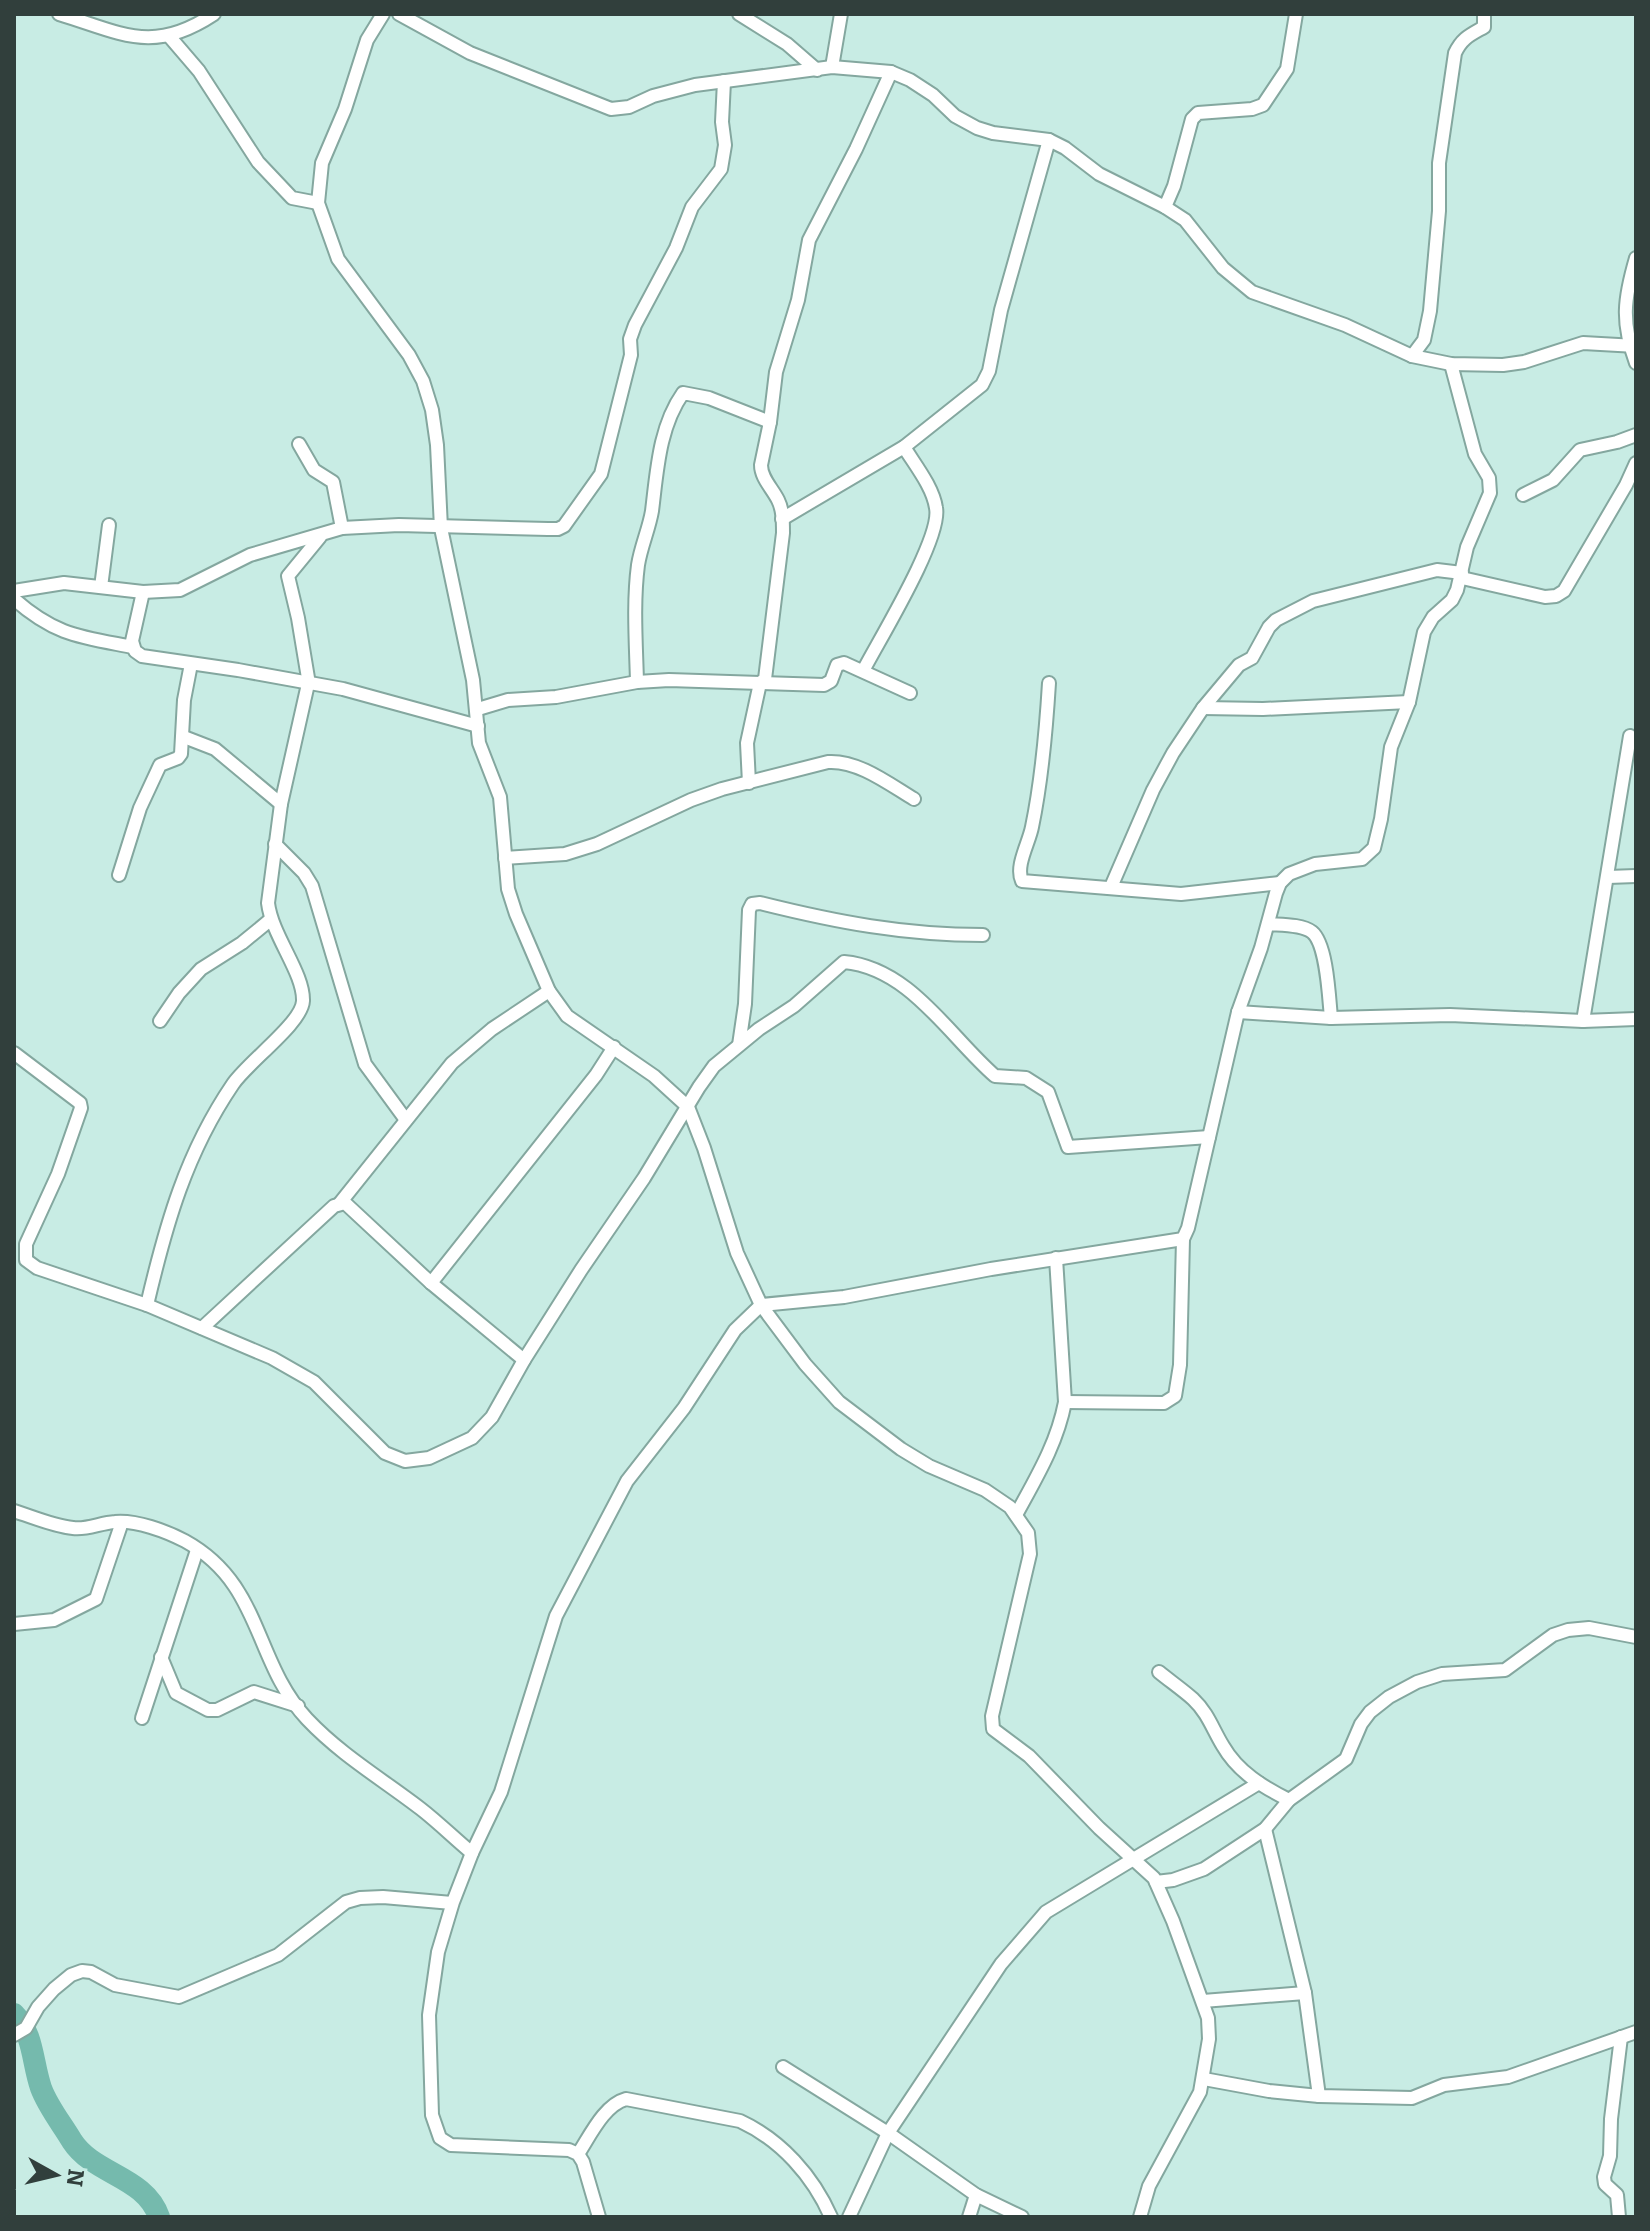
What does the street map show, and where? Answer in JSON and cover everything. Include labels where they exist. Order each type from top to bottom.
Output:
[{"type":"street","points":[[59,14],[131,36],[169,36],[214,14]]},
{"type":"street","points":[[383,14],[367,40],[345,109],[326,150],[318,203],[338,259],[386,322],[423,381],[432,410],[441,528],[478,709],[479,743],[500,797],[508,889],[516,914],[549,991],[567,1016],[654,1076],[688,1107],[737,1253],[761,1305],[805,1364],[839,1402],[910,1454],[929,1466],[985,1490],[1010,1507],[1028,1533],[1030,1554],[992,1716],[993,1729],[1029,1756],[1156,1882],[1208,2018],[1204,2079],[1191,2111],[1149,2186],[1140,2217]]},
{"type":"street","points":[[399,14],[470,53],[611,109],[629,107],[677,89],[724,81],[832,67],[891,72],[910,80],[933,95],[955,116],[977,128],[1049,140],[1111,181],[1165,207],[1185,220],[1223,268],[1252,292],[1345,325],[1412,356],[1451,364],[1503,365],[1524,362],[1583,343],[1633,346]]},
{"type":"street","points":[[739,14],[787,44],[817,70]]},
{"type":"street","points":[[832,67],[841,14]]},
{"type":"street","points":[[1165,207],[1174,186],[1192,119],[1198,113],[1252,109],[1263,105],[1287,69],[1296,14]]},
{"type":"street","points":[[1412,356],[1424,340],[1430,311],[1439,211],[1439,163],[1455,53],[1470,33],[1484,27],[1484,14]]},
{"type":"street","points":[[169,36],[199,71],[258,162],[292,198],[318,203]]},
{"type":"street","points":[[749,783],[747,743],[761,683],[766,676],[777,599],[782,519],[778,500],[761,472],[776,372],[798,300],[809,240],[891,72]]},
{"type":"street","points":[[14,591],[64,583],[143,592],[180,590],[250,555],[342,528],[399,525],[558,529],[564,526],[601,474],[631,355],[630,339],[635,325],[660,281],[692,207],[721,169],[725,145],[722,122],[724,81]]},
{"type":"street","points":[[782,519],[904,447],[970,398],[986,380],[1001,310],[1049,140]]},
{"type":"street","points":[[1636,258],[1624,307],[1636,363]]},
{"type":"street","points":[[1065,1402],[1160,1403],[1175,1396],[1180,1365],[1183,1239],[1238,1012],[1280,883],[1289,874],[1315,864],[1362,859],[1370,855],[1374,848],[1391,747],[1409,702],[1424,632],[1433,617],[1452,600],[1462,575],[1467,547],[1487,501],[1491,485],[1475,454],[1451,364]]},
{"type":"street","points":[[637,682],[636,587],[639,561],[651,518],[663,437],[673,407],[683,393],[699,395],[770,422]]},
{"type":"street","points":[[1523,495],[1557,477],[1580,450],[1636,435]]},
{"type":"street","points":[[299,444],[314,470],[333,482],[342,528]]},
{"type":"street","points":[[863,671],[922,561],[936,521],[931,493],[904,447]]},
{"type":"street","points":[[1111,887],[1153,790],[1184,735],[1239,665],[1252,658],[1269,627],[1288,613],[1324,597],[1437,570],[1545,597],[1556,596],[1564,591],[1636,463]]},
{"type":"street","points":[[101,587],[109,525]]},
{"type":"street","points":[[147,1305],[162,1243],[184,1176],[208,1120],[247,1066],[297,1018],[303,1002],[301,985],[270,920],[269,888],[281,804],[308,684],[288,576],[322,534]]},
{"type":"street","points":[[133,647],[143,592]]},
{"type":"street","points":[[14,599],[29,612],[69,635],[133,647],[142,656],[238,670],[388,699],[478,726]]},
{"type":"street","points":[[478,709],[508,700],[556,697],[637,682],[669,680],[824,685],[831,681],[840,663],[910,693]]},
{"type":"street","points":[[119,875],[140,808],[160,765],[178,758],[184,737],[184,700],[191,664]]},
{"type":"street","points":[[1049,683],[1045,754],[1032,829],[1019,877],[1025,882],[1181,894],[1280,883]]},
{"type":"street","points":[[1203,708],[1263,709],[1409,702]]},
{"type":"street","points":[[1583,1021],[1630,736]]},
{"type":"street","points":[[184,737],[215,749],[281,804]]},
{"type":"street","points":[[505,858],[565,854],[597,844],[691,800],[828,762],[841,761],[879,778],[914,799]]},
{"type":"street","points":[[275,844],[304,873],[312,886],[365,1064],[406,1120]]},
{"type":"street","points":[[1608,877],[1636,876]]},
{"type":"street","points":[[739,1045],[745,1004],[749,910],[752,904],[760,903],[810,917],[907,933],[983,935]]},
{"type":"street","points":[[160,1021],[179,993],[201,969],[242,943],[270,920]]},
{"type":"street","points":[[1268,924],[1312,932],[1320,945],[1331,1018]]},
{"type":"street","points":[[14,1053],[80,1103],[81,1108],[58,1174],[26,1244],[26,1260],[37,1268],[147,1305],[272,1358],[314,1382],[385,1453],[405,1461],[429,1458],[472,1438],[492,1417],[524,1360],[714,1066],[794,1006],[841,964],[847,962],[890,978],[910,992],[995,1076],[1026,1078],[1048,1092],[1068,1147],[1209,1137]]},
{"type":"street","points":[[202,1328],[340,1203],[452,1063],[492,1029],[549,991]]},
{"type":"street","points":[[1238,1012],[1331,1018],[1450,1015],[1583,1021],[1636,1019]]},
{"type":"street","points":[[431,1283],[596,1075],[614,1047]]},
{"type":"street","points":[[340,1203],[350,1206],[431,1283],[524,1360]]},
{"type":"street","points":[[599,2217],[578,2154],[560,2150],[451,2145],[440,2138],[432,2115],[429,2015],[438,1952],[452,1903],[501,1792],[556,1616],[635,1469],[684,1408],[735,1330],[761,1305],[844,1297],[1056,1258],[1183,1239]]},
{"type":"street","points":[[1016,1515],[1046,1461],[1061,1423],[1065,1402],[1056,1258]]},
{"type":"street","points":[[14,1511],[71,1528],[122,1522],[138,1524],[184,1541],[197,1550],[226,1574],[245,1599],[268,1660],[304,1716],[344,1756],[424,1811],[472,1853]]},
{"type":"street","points":[[14,1624],[54,1620],[96,1599],[122,1522]]},
{"type":"street","points":[[142,1718],[197,1550]]},
{"type":"street","points":[[1156,1882],[1173,1880],[1204,1869],[1265,1829],[1289,1800],[1346,1759],[1361,1724],[1370,1712],[1389,1697],[1417,1682],[1442,1674],[1505,1670],[1553,1635],[1568,1630],[1589,1628],[1636,1637]]},
{"type":"street","points":[[161,1657],[176,1693],[208,1710],[217,1710],[254,1692],[298,1706]]},
{"type":"street","points":[[1159,1672],[1194,1700],[1213,1725],[1236,1766],[1262,1787],[1289,1800]]},
{"type":"street","points":[[849,2217],[888,2133],[1001,1964],[1046,1912],[1259,1783]]},
{"type":"street","points":[[1265,1829],[1305,1993],[1319,2096]]},
{"type":"street","points":[[14,2035],[26,2028],[38,2007],[54,1989],[71,1975],[82,1971],[91,1972],[115,1985],[179,1997],[278,1955],[346,1902],[383,1897],[452,1903]]},
{"type":"street","points":[[1203,2001],[1305,1993]]},
{"type":"street","points":[[1204,2079],[1319,2096],[1412,2098],[1444,2085],[1508,2077],[1636,2032]]},
{"type":"street","points":[[1619,2217],[1617,2195],[1605,2184],[1604,2177],[1610,2156],[1611,2119],[1621,2037]]},
{"type":"street","points":[[783,2067],[888,2133],[976,2195],[1022,2217]]},
{"type":"street","points":[[578,2154],[610,2109],[618,2101],[626,2099],[740,2121],[756,2128],[803,2169],[831,2217]]},
{"type":"street","points":[[969,2217],[976,2195]]},
{"type":"waterway","points":[[14,2014],[29,2039],[44,2095],[72,2141],[93,2161],[143,2193],[159,2217]]}]
